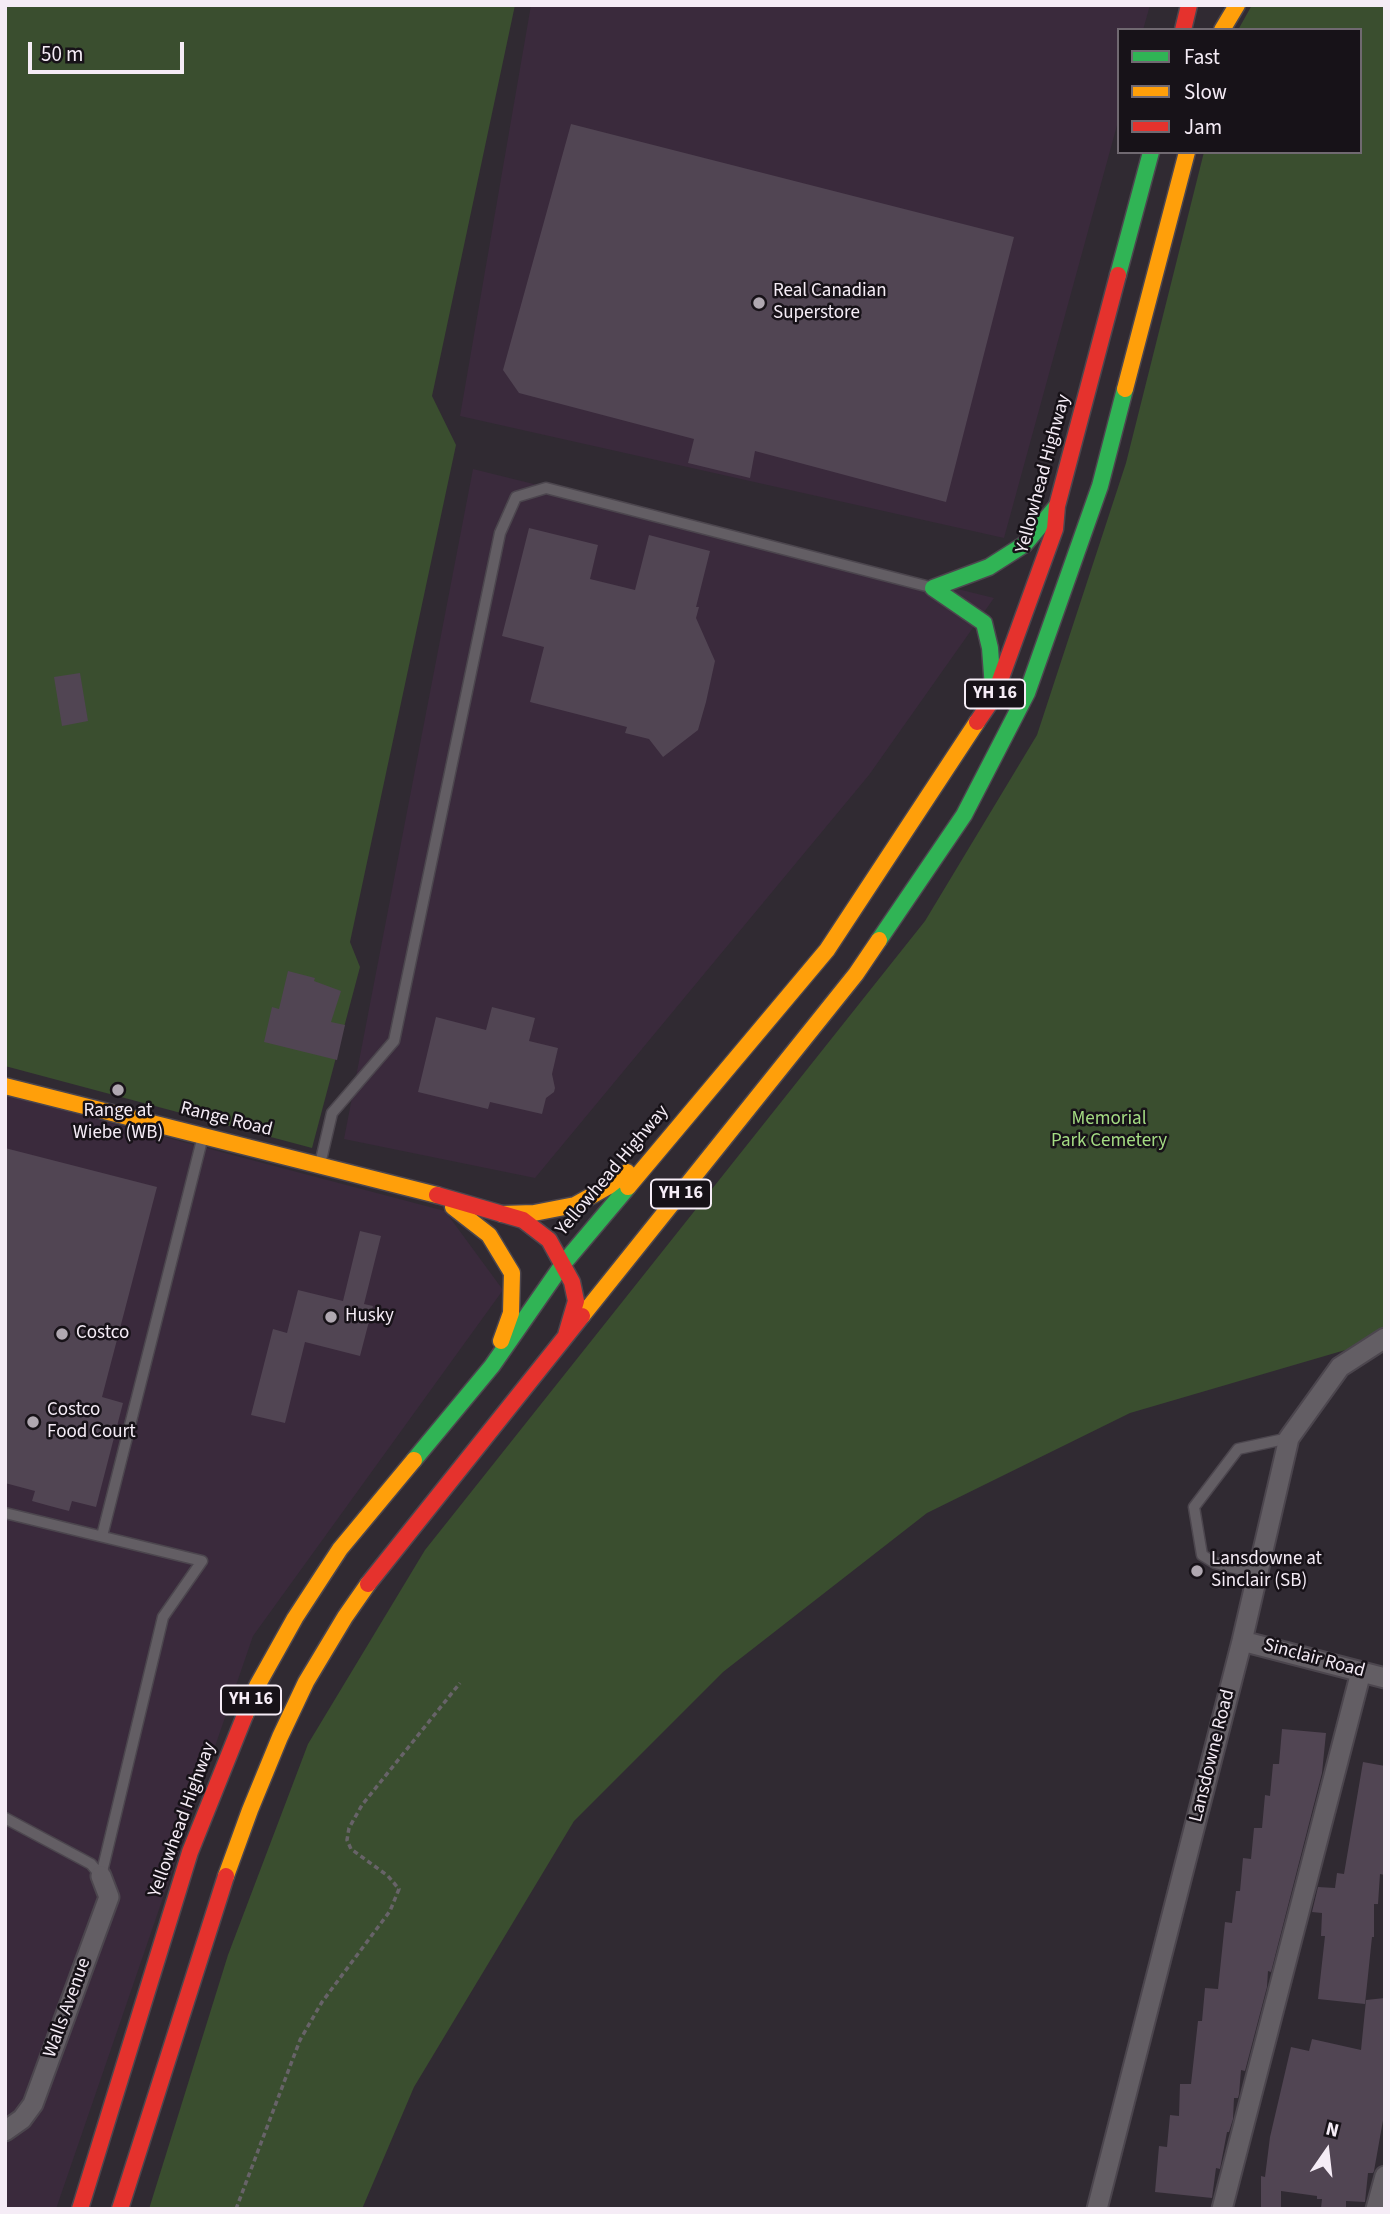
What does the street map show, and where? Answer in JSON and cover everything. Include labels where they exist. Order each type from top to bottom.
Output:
[{"type":"main road","points":[[1180,5],[1183,28]]},
{"type":"main road","points":[[1183,28],[1189,5]]},
{"type":"main road","points":[[1220,28],[1226,5]]},
{"type":"main road","points":[[1221,28],[1237,5]]},
{"type":"main road","name":"Yellowhead Highway","points":[[80,2209],[191,1852],[224,1763],[257,1686],[295,1618],[340,1549],[492,1366],[563,1264],[827,950],[994,697],[1055,529],[1057,506],[1150,154]]},
{"type":"main road","name":"YH 16","points":[[120,2209],[246,1822],[280,1737],[306,1682],[345,1617],[383,1565],[856,974],[964,815],[1027,694],[1100,486],[1186,154]]},
{"type":"main road","points":[[933,588],[989,567],[1025,544],[1057,506]]},
{"type":"main road","points":[[933,588],[984,623],[990,648],[994,697]]},
{"type":"main road","name":"Range Road","points":[[5,1086],[437,1195],[500,1214]]},
{"type":"main road","points":[[500,1214],[534,1213],[575,1205],[609,1186],[661,1147]]},
{"type":"main road","points":[[437,1195],[489,1235],[512,1273],[511,1313],[492,1366]]},
{"type":"main road","points":[[500,1214],[523,1220],[549,1240],[563,1264],[572,1282],[576,1301],[565,1338]]},
{"type":"street","name":"Lansdowne Road","points":[[1097,2209],[1242,1641],[1289,1438],[1340,1367],[1385,1338]]},
{"type":"street","name":"Sinclair Road","points":[[1242,1641],[1385,1678]]},
{"type":"street","points":[[1222,2209],[1361,1672]]},
{"type":"street","name":"Walls Avenue","points":[[5,2131],[22,2119],[38,2092],[109,1897],[101,1876]]},
{"type":"street","points":[[1376,2209],[1385,2176]]},
{"type":"lane","points":[[320,1165],[332,1113],[394,1041],[499,533],[516,497],[546,488],[933,588]]},
{"type":"lane","points":[[102,1536],[203,1136]]},
{"type":"lane","points":[[1257,1574],[1215,1563],[1202,1555],[1194,1507],[1238,1448],[1289,1438]]},
{"type":"lane","points":[[5,1513],[202,1561],[163,1617],[101,1876]]},
{"type":"lane","points":[[5,1818],[91,1864],[101,1876]]},
{"type":"path","points":[[236,2209],[300,2040],[322,2002],[390,1911],[399,1889],[388,1876],[351,1849],[347,1840],[349,1828],[362,1805],[460,1683]]},
{"type":"shaded area","points":[[531,5],[1150,5],[1144,28],[1117,28],[1117,125],[1004,538],[460,416]]},
{"type":"shaded area","points":[[473,469],[994,598],[869,775],[535,1178],[344,1139]]},
{"type":"shaded area","points":[[5,1095],[445,1211],[503,1290],[253,1636],[56,2209],[5,2209]]},
{"type":"green space","points":[[5,5],[515,5],[432,396],[456,445],[350,942],[360,967],[312,1148],[5,1066]]},
{"type":"green space","name":"Memorial Park Cemetery","points":[[1252,5],[1385,5],[1385,1329],[1359,1346],[1130,1413],[927,1513],[723,1672],[574,1821],[414,2087],[362,2209],[149,2209],[228,1955],[308,1744],[425,1550],[925,921],[1037,735],[1126,463],[1203,154],[1362,154],[1362,28],[1239,28]]},
{"type":"building","name":"Real Canadian Superstore","points":[[571,124],[1014,237],[946,502],[755,451],[750,478],[688,463],[694,439],[519,393],[503,370]]},
{"type":"building","points":[[529,528],[598,545],[590,579],[635,590],[649,535],[710,551],[696,607],[699,607],[696,618],[715,661],[706,702],[698,730],[663,757],[649,739],[625,733],[627,727],[530,702],[544,647],[502,636]]},
{"type":"building","points":[[80,673],[88,721],[62,726],[54,677]]},
{"type":"building","points":[[288,971],[315,978],[314,981],[341,991],[331,1022],[345,1025],[337,1060],[264,1042],[272,1007],[279,1009]]},
{"type":"building","points":[[492,1007],[535,1018],[529,1041],[558,1048],[552,1074],[555,1088],[546,1098],[542,1114],[490,1102],[488,1109],[418,1092],[436,1017],[486,1030]]},
{"type":"building","name":"Costco","points":[[5,1148],[157,1187],[102,1397],[123,1403],[96,1507],[72,1501],[69,1511],[50,1506],[32,1501],[35,1491],[5,1483]]},
{"type":"building","name":"Husky","points":[[360,1231],[381,1236],[364,1304],[373,1306],[360,1356],[305,1342],[285,1423],[251,1415],[273,1329],[287,1333],[298,1290],[343,1301]]},
{"type":"building","points":[[1282,1729],[1326,1733],[1322,1773],[1271,1972],[1268,1971],[1267,1987],[1245,2071],[1241,2070],[1239,2094],[1238,2098],[1234,2098],[1233,2119],[1227,2132],[1220,2169],[1216,2168],[1212,2198],[1155,2192],[1159,2146],[1167,2147],[1170,2115],[1179,2116],[1180,2084],[1191,2084],[1198,2021],[1202,2021],[1205,1988],[1218,1989],[1225,1922],[1232,1923],[1236,1891],[1240,1891],[1243,1858],[1251,1859],[1254,1828],[1262,1828],[1265,1795],[1270,1796],[1273,1764],[1279,1764]]},
{"type":"building","points":[[1363,1762],[1385,1766],[1385,1875],[1380,1874],[1378,1904],[1374,1904],[1374,1937],[1365,2004],[1318,1999],[1325,1936],[1321,1936],[1322,1913],[1312,1912],[1318,1887],[1335,1888],[1337,1873],[1344,1874]]},
{"type":"building","points":[[1385,1998],[1385,2109],[1374,2171],[1368,2173],[1365,2202],[1346,2201],[1346,2209],[1321,2208],[1322,2199],[1317,2199],[1317,2196],[1281,2191],[1281,2209],[1261,2209],[1261,2176],[1265,2177],[1270,2137],[1291,2047],[1309,2051],[1312,2039],[1361,2050],[1366,2000]]},
{"type":"traffic: fast","points":[[1118,275],[1150,154]]},
{"type":"traffic: fast","points":[[879,940],[964,815],[1027,693],[1100,486],[1125,389]]},
{"type":"traffic: fast","points":[[933,588],[989,567],[1025,544],[1055,508]]},
{"type":"traffic: fast","points":[[933,588],[984,623],[990,648],[993,688]]},
{"type":"traffic: fast","points":[[414,1460],[492,1366],[563,1264],[628,1187]]},
{"type":"traffic: slow","points":[[1223,28],[1237,5]]},
{"type":"traffic: slow","points":[[1125,389],[1186,154]]},
{"type":"traffic: slow","points":[[628,1187],[827,950],[977,722]]},
{"type":"traffic: slow","points":[[582,1316],[856,974],[879,940]]},
{"type":"traffic: slow","points":[[5,1086],[437,1195]]},
{"type":"traffic: slow","points":[[502,1214],[534,1213],[575,1205],[609,1186],[627,1172]]},
{"type":"traffic: slow","points":[[453,1207],[489,1235],[512,1273],[511,1313],[501,1341]]},
{"type":"traffic: slow","points":[[245,1715],[257,1686],[295,1618],[340,1549],[414,1460]]},
{"type":"traffic: slow","points":[[226,1876],[280,1737],[306,1682],[368,1584]]},
{"type":"traffic: jam","points":[[1183,28],[1189,5]]},
{"type":"traffic: jam","points":[[977,722],[994,697],[1055,529],[1057,506],[1118,275]]},
{"type":"traffic: jam","points":[[437,1195],[523,1220],[549,1240],[572,1282],[576,1301],[566,1335]]},
{"type":"traffic: jam","points":[[368,1584],[582,1316]]},
{"type":"traffic: jam","points":[[80,2209],[190,1852],[245,1715]]},
{"type":"traffic: jam","points":[[120,2209],[226,1876]]},
{"type":"place","name":"Real Canadian Superstore","points":[[759,303]]},
{"type":"place","name":"Range at Wiebe (WB)","points":[[118,1090]]},
{"type":"place","name":"Husky","points":[[331,1317]]},
{"type":"place","name":"Costco","points":[[62,1334]]},
{"type":"place","name":"Costco Food Court","points":[[33,1422]]},
{"type":"place","name":"Lansdowne at Sinclair (SB)","points":[[1197,1571]]}]
